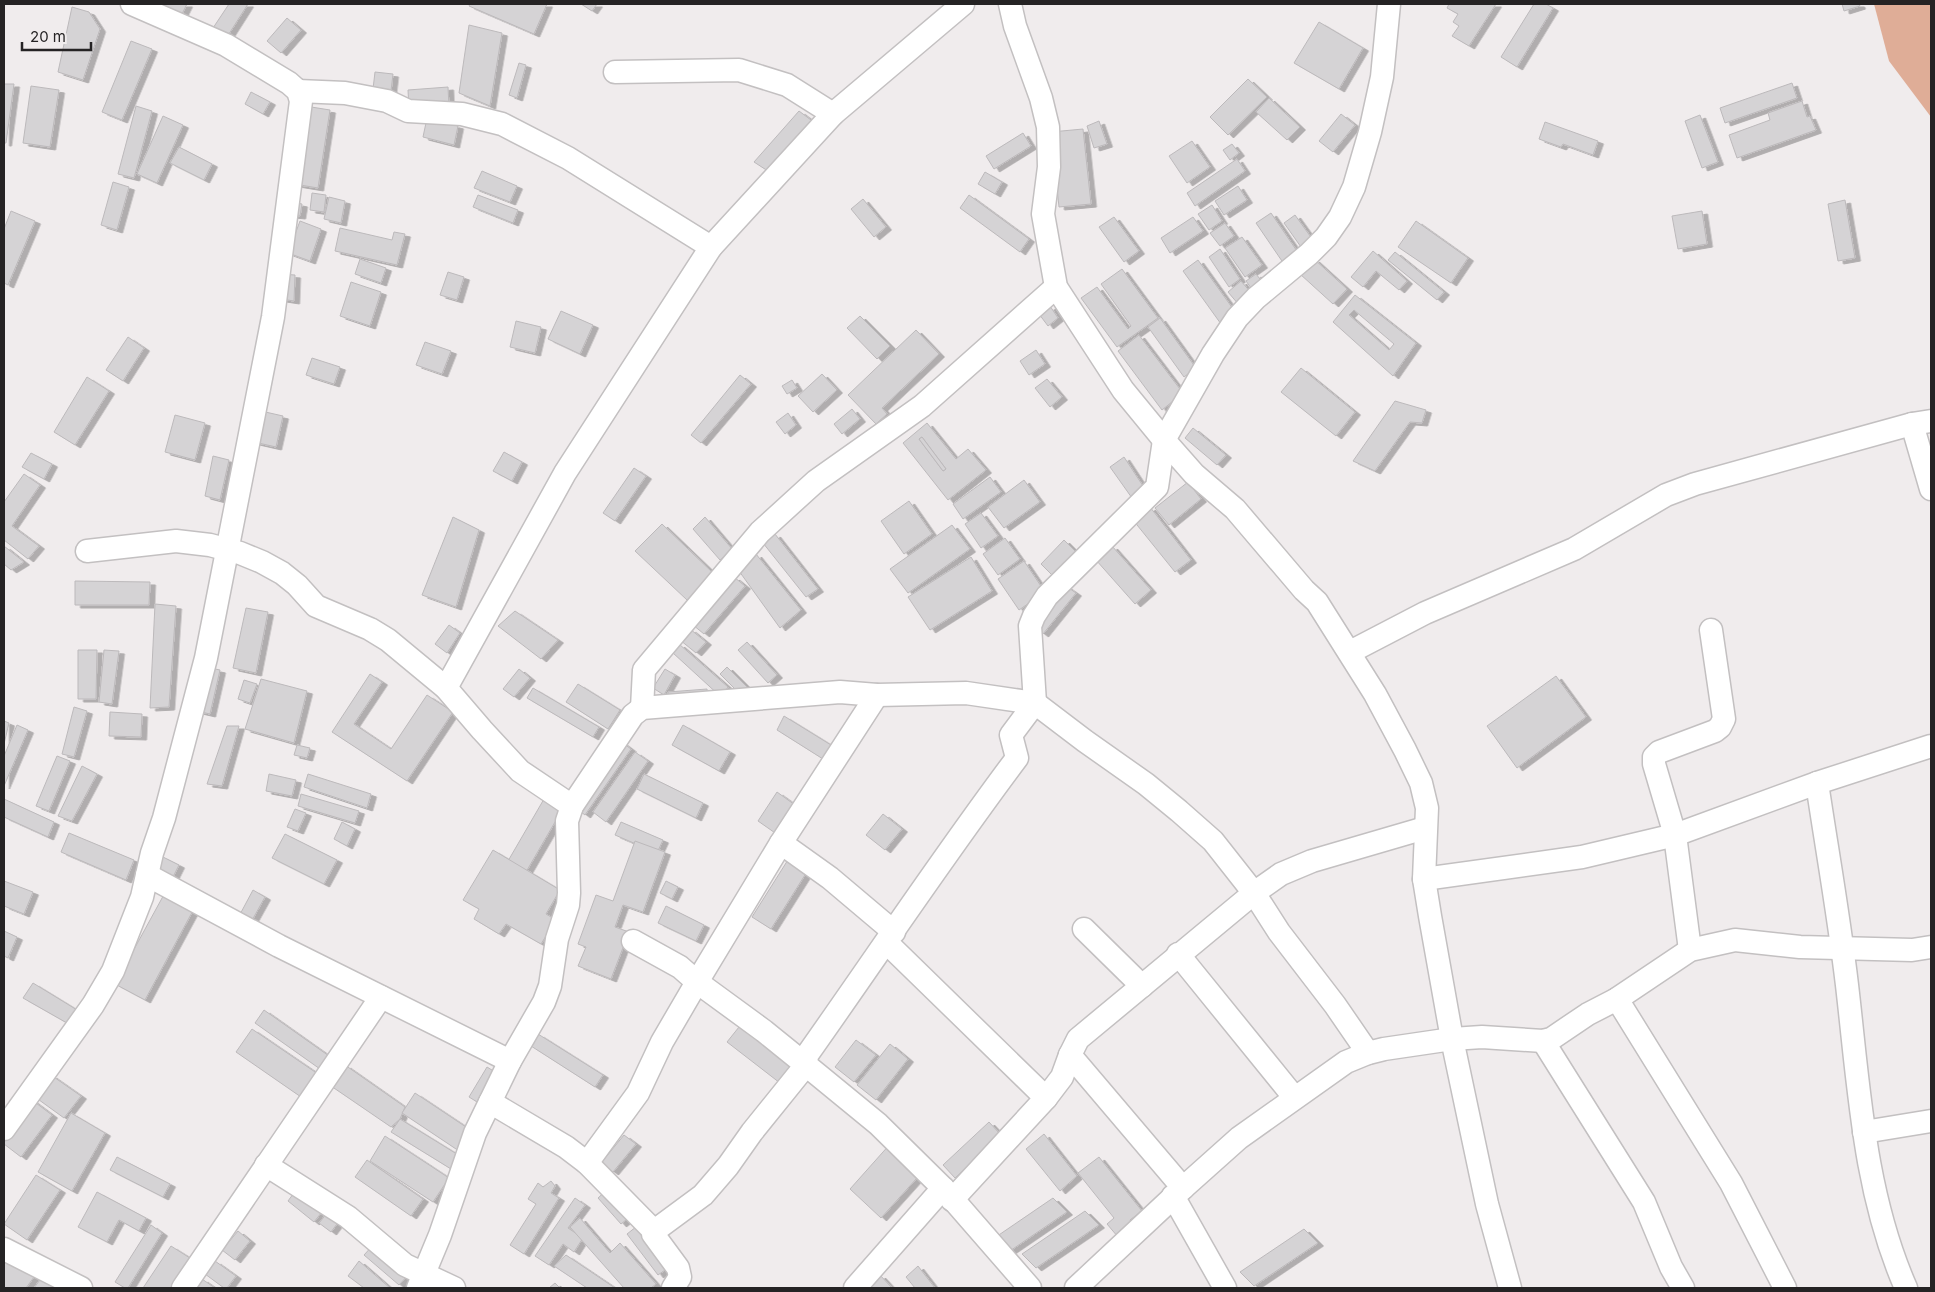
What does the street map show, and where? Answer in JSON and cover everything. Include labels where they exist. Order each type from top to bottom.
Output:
[{"type":"street","points":[[4,1129],[88,1013],[113,971],[142,897],[152,853],[164,818],[206,658],[273,318],[301,102],[298,91],[289,83],[226,45],[132,4]]},
{"type":"street","points":[[446,688],[565,472],[711,247],[834,114],[963,4]]},
{"type":"street","points":[[1010,4],[1015,26],[1041,98],[1048,127],[1049,167],[1043,214],[1051,268],[1056,287],[1124,390],[1164,440],[1194,474],[1235,509],[1304,590],[1317,602],[1350,652],[1397,734],[1420,783],[1427,808],[1424,828],[1424,880],[1452,1039],[1487,1204],[1510,1288]]},
{"type":"street","points":[[654,1229],[661,1226],[702,1195],[728,1166],[752,1132],[806,1065],[807,1055],[975,814],[1017,758],[1012,735],[1035,703],[1030,626],[1034,616],[1047,596],[1157,487],[1164,440],[1213,354],[1237,318],[1256,298],[1309,254],[1326,237],[1340,217],[1354,187],[1370,132],[1382,77],[1389,4]]},
{"type":"street","points":[[615,72],[739,70],[787,85],[834,114]]},
{"type":"street","points":[[298,91],[344,93],[387,101],[408,111],[462,114],[502,124],[568,158],[711,247]]},
{"type":"street","points":[[642,708],[644,670],[760,532],[816,480],[922,406],[1056,287]]},
{"type":"street","points":[[1350,652],[1425,613],[1574,549],[1666,496],[1695,484],[1922,423],[1931,489]]},
{"type":"street","points":[[87,551],[176,541],[210,545],[262,562],[297,585],[316,606],[370,628],[388,640],[446,688],[520,771],[572,806]]},
{"type":"street","points":[[1690,950],[1675,834],[1654,764],[1654,757],[1659,752],[1715,731],[1720,727],[1724,719],[1711,630]]},
{"type":"street","points":[[422,1281],[440,1235],[474,1133],[510,1061],[534,1022],[550,986],[556,939],[568,905],[566,821],[572,806],[633,715],[642,708],[840,692],[877,695],[966,693],[1035,703],[1085,742],[1146,784],[1213,842],[1254,893],[1279,932],[1336,1004],[1368,1053]]},
{"type":"street","points":[[587,1163],[638,1093],[662,1042],[697,982],[781,843],[877,695]]},
{"type":"street","points":[[1424,880],[1582,857],[1675,834],[1817,783],[1931,746]]},
{"type":"street","points":[[1817,783],[1843,948],[1864,1132],[1873,1187],[1892,1255],[1906,1288]]},
{"type":"street","points":[[854,1288],[1046,1098],[1062,1077],[1078,1039],[1178,954],[1254,893],[1281,874],[1312,861],[1424,828]]},
{"type":"street","points":[[781,843],[830,878],[1046,1098]]},
{"type":"street","points":[[147,875],[279,946],[510,1061]]},
{"type":"street","points":[[1084,929],[1142,986]]},
{"type":"street","points":[[1076,1288],[1178,1192],[1239,1138],[1346,1062],[1368,1053],[1452,1039],[1482,1037],[1543,1041],[1551,1039],[1588,1014],[1617,999],[1690,950],[1735,940],[1800,947],[1912,950],[1931,947]]},
{"type":"street","points":[[633,941],[680,967],[697,982],[764,1031],[878,1124],[948,1194],[1030,1288]]},
{"type":"street","points":[[1178,954],[1294,1098]]},
{"type":"street","points":[[183,1288],[381,997]]},
{"type":"street","points":[[1617,999],[1730,1183],[1785,1288]]},
{"type":"street","points":[[1543,1041],[1644,1202],[1671,1267],[1683,1288]]},
{"type":"street","points":[[1070,1055],[1178,1192],[1225,1288]]},
{"type":"street","points":[[490,1102],[566,1147],[587,1163],[654,1229]]},
{"type":"street","points":[[1864,1132],[1931,1121]]},
{"type":"street","points":[[266,1165],[335,1208],[422,1281],[454,1288]]},
{"type":"street","points":[[654,1229],[653,1234],[678,1268],[680,1277],[673,1288]]},
{"type":"street","points":[[4,1249],[79,1288]]},
{"type":"shaded area","points":[[1874,4],[1931,4],[1931,117],[1889,61]]},
{"type":"building","points":[[145,4],[187,4],[179,20]]},
{"type":"building","points":[[229,4],[248,4],[227,37],[213,28]]},
{"type":"building","points":[[470,4],[547,4],[534,34],[469,6]]},
{"type":"building","points":[[581,4],[597,4],[592,11]]},
{"type":"building","points":[[1449,4],[1496,4],[1469,46],[1452,36],[1459,26],[1453,22],[1458,14],[1447,8]]},
{"type":"building","points":[[1534,4],[1546,4],[1553,8],[1517,67],[1501,57]]},
{"type":"building","points":[[1842,4],[1859,4],[1860,6],[1844,11]]},
{"type":"building","points":[[72,7],[89,12],[100,29],[83,80],[58,72]]},
{"type":"building","points":[[287,18],[301,30],[281,53],[267,41]]},
{"type":"building","points":[[1319,22],[1363,48],[1339,89],[1294,63]]},
{"type":"building","points":[[469,25],[502,33],[490,106],[459,93]]},
{"type":"building","points":[[131,41],[152,49],[122,120],[102,112]]},
{"type":"building","points":[[519,63],[526,65],[517,98],[509,95]]},
{"type":"building","points":[[375,72],[393,74],[391,91],[373,89]]},
{"type":"building","points":[[1248,79],[1267,97],[1228,135],[1210,117]]},
{"type":"building","points":[[1792,83],[1797,98],[1725,123],[1720,108]]},
{"type":"building","points":[[4,84],[14,84],[6,143],[4,143]]},
{"type":"building","points":[[31,86],[59,90],[50,147],[23,143]]},
{"type":"building","points":[[448,87],[449,107],[409,110],[408,90]]},
{"type":"building","points":[[251,92],[270,102],[263,114],[245,104]]},
{"type":"building","points":[[1269,98],[1300,127],[1287,140],[1256,112]]},
{"type":"building","points":[[1802,101],[1807,117],[1810,116],[1816,130],[1737,158],[1729,135],[1770,120],[1768,113]]},
{"type":"building","points":[[136,106],[152,111],[134,178],[118,174]]},
{"type":"building","points":[[305,106],[330,110],[318,188],[294,184]]},
{"type":"building","points":[[799,111],[815,123],[771,173],[754,162]]},
{"type":"building","points":[[1341,114],[1355,125],[1333,152],[1319,141]]},
{"type":"building","points":[[1700,115],[1718,162],[1702,168],[1685,121]]},
{"type":"building","points":[[163,116],[183,125],[157,183],[137,174]]},
{"type":"building","points":[[427,118],[458,126],[454,145],[423,137]]},
{"type":"building","points":[[1099,121],[1107,144],[1094,148],[1087,126]]},
{"type":"building","points":[[1545,122],[1598,141],[1593,155],[1563,144],[1561,147],[1539,139]]},
{"type":"building","points":[[1083,129],[1091,204],[1059,207],[1051,132]]},
{"type":"building","points":[[1023,133],[1031,146],[994,169],[986,156]]},
{"type":"building","points":[[1192,141],[1210,167],[1187,183],[1169,156]]},
{"type":"building","points":[[1232,144],[1239,153],[1230,160],[1223,150]]},
{"type":"building","points":[[179,147],[212,164],[204,180],[170,163]]},
{"type":"building","points":[[1237,159],[1245,171],[1195,206],[1187,193]]},
{"type":"building","points":[[482,171],[517,186],[510,202],[474,188]]},
{"type":"building","points":[[985,172],[1002,182],[995,194],[978,184]]},
{"type":"building","points":[[113,182],[129,187],[117,230],[101,225]]},
{"type":"building","points":[[1238,186],[1247,200],[1224,215],[1215,201]]},
{"type":"building","points":[[312,193],[326,195],[324,212],[310,210]]},
{"type":"building","points":[[478,195],[518,210],[513,223],[473,207]]},
{"type":"building","points":[[969,195],[1029,239],[1020,252],[960,208]]},
{"type":"building","points":[[329,197],[345,201],[341,223],[324,219]]},
{"type":"building","points":[[863,199],[886,227],[874,237],[851,209]]},
{"type":"building","points":[[1845,200],[1855,258],[1838,261],[1828,204]]},
{"type":"building","points":[[292,202],[302,204],[300,216],[290,215]]},
{"type":"building","points":[[1212,205],[1222,221],[1209,230],[1198,214]]},
{"type":"building","points":[[11,211],[35,221],[8,285],[4,283],[4,229]]},
{"type":"building","points":[[1702,211],[1707,244],[1678,249],[1672,216]]},
{"type":"building","points":[[1271,213],[1299,254],[1284,264],[1256,223]]},
{"type":"building","points":[[1295,215],[1313,240],[1301,247],[1284,223]]},
{"type":"building","points":[[1114,217],[1139,251],[1124,262],[1099,227]]},
{"type":"building","points":[[1193,217],[1203,231],[1170,253],[1161,238]]},
{"type":"building","points":[[300,221],[321,229],[310,261],[288,253]]},
{"type":"building","points":[[1416,221],[1468,258],[1451,283],[1398,247]]},
{"type":"building","points":[[1225,223],[1234,236],[1220,246],[1210,233]]},
{"type":"building","points":[[340,228],[392,240],[394,232],[405,234],[397,265],[335,251]]},
{"type":"building","points":[[1242,237],[1262,265],[1245,277],[1225,248]]},
{"type":"building","points":[[1220,249],[1240,279],[1229,287],[1209,257]]},
{"type":"building","points":[[1373,251],[1407,281],[1399,290],[1376,271],[1363,287],[1351,277]]},
{"type":"building","points":[[1395,252],[1444,292],[1437,300],[1388,260]]},
{"type":"building","points":[[360,259],[386,268],[381,283],[355,274]]},
{"type":"building","points":[[1314,259],[1347,289],[1333,304],[1300,274]]},
{"type":"building","points":[[1198,260],[1236,313],[1221,324],[1183,271]]},
{"type":"building","points":[[1122,269],[1158,318],[1117,347],[1081,298],[1097,287],[1128,329],[1131,326],[1101,284]]},
{"type":"building","points":[[448,272],[464,277],[457,300],[440,295]]},
{"type":"building","points":[[281,274],[295,275],[294,301],[281,299]]},
{"type":"building","points":[[1256,274],[1264,284],[1254,292],[1246,281]]},
{"type":"building","points":[[1241,281],[1252,294],[1239,305],[1228,292]]},
{"type":"building","points":[[351,282],[381,292],[370,326],[340,316]]},
{"type":"building","points":[[1355,295],[1416,343],[1393,376],[1333,322]],"holes":[[[1354,310],[1394,344],[1389,350],[1349,315]]]},
{"type":"building","points":[[1050,306],[1058,318],[1048,326],[1039,314]]},
{"type":"building","points":[[561,311],[593,325],[580,354],[548,339]]},
{"type":"building","points":[[860,316],[890,346],[877,359],[847,328]]},
{"type":"building","points":[[1160,318],[1196,368],[1184,377],[1148,327]]},
{"type":"building","points":[[516,321],[541,327],[535,353],[510,347]]},
{"type":"building","points":[[916,330],[939,354],[882,408],[887,414],[876,424],[848,395]]},
{"type":"building","points":[[1139,335],[1183,393],[1162,410],[1118,351]]},
{"type":"building","points":[[128,337],[144,348],[123,381],[106,370]]},
{"type":"building","points":[[425,342],[451,351],[442,374],[416,365]]},
{"type":"building","points":[[1036,350],[1045,364],[1029,375],[1020,361]]},
{"type":"building","points":[[312,358],[340,367],[334,384],[306,375]]},
{"type":"building","points":[[1301,368],[1355,412],[1336,436],[1281,392]]},
{"type":"building","points":[[822,374],[837,390],[813,412],[798,396]]},
{"type":"building","points":[[740,375],[751,384],[701,443],[691,435]]},
{"type":"building","points":[[87,377],[109,391],[75,445],[54,432]]},
{"type":"building","points":[[1047,379],[1062,397],[1050,407],[1035,388]]},
{"type":"building","points":[[792,380],[797,388],[787,394],[782,386]]},
{"type":"building","points":[[1395,401],[1426,410],[1422,423],[1410,422],[1375,471],[1353,461]]},
{"type":"building","points":[[852,409],[860,419],[842,434],[834,424]]},
{"type":"building","points":[[261,411],[283,416],[276,447],[254,442]]},
{"type":"building","points":[[788,413],[796,425],[785,434],[776,422]]},
{"type":"building","points":[[175,415],[205,423],[195,460],[165,452]]},
{"type":"building","points":[[927,423],[956,459],[968,449],[986,470],[948,500],[903,443]],"holes":[[[922,437],[946,469],[943,471],[919,439]]]},
{"type":"building","points":[[1193,428],[1226,455],[1217,465],[1185,438]]},
{"type":"building","points":[[922,437],[946,469],[943,471],[919,439]]},
{"type":"building","points":[[504,452],[522,462],[512,481],[493,471]]},
{"type":"building","points":[[31,453],[52,464],[44,479],[22,467]]},
{"type":"building","points":[[213,456],[229,460],[220,500],[205,496]]},
{"type":"building","points":[[1124,457],[1145,489],[1132,498],[1110,467]]},
{"type":"building","points":[[634,468],[646,476],[615,521],[603,513]]},
{"type":"building","points":[[24,474],[40,485],[12,526],[39,546],[28,559],[4,540],[4,502]]},
{"type":"building","points":[[990,477],[1001,492],[963,519],[953,504]]},
{"type":"building","points":[[1024,480],[1040,502],[1004,528],[988,507]]},
{"type":"building","points":[[1188,482],[1201,499],[1169,525],[1155,508]]},
{"type":"building","points":[[909,501],[932,534],[904,554],[881,521]]},
{"type":"building","points":[[1150,507],[1191,560],[1175,572],[1133,520]]},
{"type":"building","points":[[981,513],[998,536],[981,548],[965,524]]},
{"type":"building","points":[[453,517],[479,530],[456,607],[422,595]]},
{"type":"building","points":[[705,517],[733,550],[720,560],[693,529]]},
{"type":"building","points":[[662,524],[713,573],[687,600],[635,551]]},
{"type":"building","points":[[952,525],[970,549],[908,593],[890,569]]},
{"type":"building","points":[[775,534],[818,589],[806,597],[763,543]]},
{"type":"building","points":[[1005,538],[1020,559],[998,575],[983,554]]},
{"type":"building","points":[[1064,540],[1079,555],[1056,579],[1041,564]]},
{"type":"building","points":[[4,546],[24,562],[11,570],[4,564]]},
{"type":"building","points":[[1112,546],[1151,590],[1135,604],[1096,560]]},
{"type":"building","points":[[756,554],[801,610],[780,628],[739,571]]},
{"type":"building","points":[[971,557],[992,591],[930,630],[908,597]]},
{"type":"building","points":[[1024,561],[1045,592],[1019,610],[998,579]]},
{"type":"building","points":[[734,577],[745,586],[704,634],[693,625]]},
{"type":"building","points":[[75,581],[150,582],[149,605],[75,605]]},
{"type":"building","points":[[1066,586],[1076,593],[1043,634],[1034,627]]},
{"type":"building","points":[[155,604],[176,606],[169,707],[150,708]]},
{"type":"building","points":[[246,608],[268,612],[256,673],[233,668]]},
{"type":"building","points":[[515,611],[558,640],[541,659],[498,626]]},
{"type":"building","points":[[449,625],[460,633],[447,653],[435,644]]},
{"type":"building","points":[[690,629],[706,642],[696,653],[680,640]]},
{"type":"building","points":[[747,642],[777,675],[768,683],[738,650]]},
{"type":"building","points":[[679,644],[728,687],[721,697],[673,653]]},
{"type":"building","points":[[78,650],[97,650],[96,699],[78,699]]},
{"type":"building","points":[[104,650],[119,651],[112,704],[99,702]]},
{"type":"building","points":[[206,667],[220,670],[210,714],[197,711]]},
{"type":"building","points":[[727,667],[751,691],[744,698],[720,674]]},
{"type":"building","points":[[519,669],[530,678],[514,697],[503,689]]},
{"type":"building","points":[[665,669],[675,675],[664,695],[653,688]]},
{"type":"building","points":[[370,674],[382,682],[354,724],[391,749],[427,695],[453,712],[407,781],[332,732]]},
{"type":"building","points":[[1556,676],[1586,717],[1517,768],[1487,726]]},
{"type":"building","points":[[261,679],[307,691],[294,743],[245,729]]},
{"type":"building","points":[[244,680],[257,684],[250,703],[238,699]]},
{"type":"building","points":[[578,684],[620,710],[608,729],[566,702]]},
{"type":"building","points":[[533,688],[599,727],[593,737],[527,698]]},
{"type":"building","points":[[707,689],[708,700],[669,702],[668,692]]},
{"type":"building","points":[[74,707],[87,711],[74,757],[62,754]]},
{"type":"building","points":[[110,712],[142,714],[141,737],[109,736]]},
{"type":"building","points":[[784,716],[831,745],[823,759],[777,730]]},
{"type":"building","points":[[4,721],[9,723],[4,744]]},
{"type":"building","points":[[17,725],[28,730],[4,786],[4,756]]},
{"type":"building","points":[[683,725],[730,752],[719,771],[672,745]]},
{"type":"building","points":[[227,726],[239,726],[222,786],[207,784]]},
{"type":"building","points":[[619,740],[631,749],[585,815],[573,806]]},
{"type":"building","points":[[297,745],[310,748],[307,758],[294,755]]},
{"type":"building","points":[[635,752],[648,761],[606,822],[593,812]]},
{"type":"building","points":[[57,756],[70,761],[49,811],[36,806]]},
{"type":"building","points":[[82,766],[97,774],[72,821],[58,816]]},
{"type":"building","points":[[269,774],[296,780],[292,796],[266,791]]},
{"type":"building","points":[[308,774],[371,794],[367,808],[304,787]]},
{"type":"building","points":[[644,774],[703,803],[696,818],[637,789]]},
{"type":"building","points":[[777,792],[795,805],[778,835],[758,821]]},
{"type":"building","points":[[301,794],[359,811],[355,823],[298,806]]},
{"type":"building","points":[[4,799],[54,822],[48,837],[4,817]]},
{"type":"building","points":[[544,799],[562,810],[526,872],[508,861]]},
{"type":"building","points":[[295,809],[306,813],[298,831],[287,827]]},
{"type":"building","points":[[883,814],[902,829],[885,850],[866,835]]},
{"type":"building","points":[[342,822],[355,829],[347,846],[334,839]]},
{"type":"building","points":[[621,822],[663,840],[657,853],[615,835]]},
{"type":"building","points":[[69,833],[134,860],[126,880],[61,852]]},
{"type":"building","points":[[285,834],[337,860],[324,884],[272,858]]},
{"type":"building","points":[[635,841],[665,852],[643,912],[623,905],[615,927],[629,932],[611,979],[578,966],[586,947],[578,944],[596,895],[613,901]]},
{"type":"building","points":[[493,850],[560,890],[546,914],[556,920],[541,944],[506,924],[499,934],[474,919],[479,909],[463,900]]},
{"type":"building","points":[[791,855],[810,867],[771,929],[752,917]]},
{"type":"building","points":[[161,856],[179,865],[171,881],[153,872]]},
{"type":"building","points":[[4,881],[33,892],[24,914],[4,906]]},
{"type":"building","points":[[666,881],[678,887],[672,899],[660,893]]},
{"type":"building","points":[[167,889],[196,905],[145,1000],[115,984]]},
{"type":"building","points":[[253,890],[265,897],[250,924],[238,918]]},
{"type":"building","points":[[666,906],[704,925],[696,941],[658,923]]},
{"type":"building","points":[[4,931],[17,937],[8,958],[4,956]]},
{"type":"building","points":[[33,983],[82,1013],[74,1027],[23,998]]},
{"type":"building","points":[[264,1010],[329,1056],[320,1069],[255,1023]]},
{"type":"building","points":[[743,1022],[796,1063],[780,1083],[727,1042]]},
{"type":"building","points":[[252,1029],[318,1074],[301,1097],[236,1052]]},
{"type":"building","points":[[538,1034],[603,1075],[595,1087],[531,1046]]},
{"type":"building","points":[[856,1040],[876,1055],[854,1082],[835,1067]]},
{"type":"building","points":[[890,1044],[908,1059],[876,1100],[857,1085]]},
{"type":"building","points":[[345,1065],[405,1107],[400,1119],[391,1127],[331,1086]]},
{"type":"building","points":[[487,1067],[500,1075],[482,1105],[469,1097]]},
{"type":"building","points":[[51,1075],[81,1096],[64,1118],[35,1097]]},
{"type":"building","points":[[415,1093],[472,1131],[459,1151],[402,1113]]},
{"type":"building","points":[[32,1100],[52,1115],[21,1157],[4,1144],[4,1138]]},
{"type":"building","points":[[71,1113],[105,1133],[72,1191],[38,1172]]},
{"type":"building","points":[[400,1119],[460,1156],[451,1169],[391,1132]]},
{"type":"building","points":[[989,1122],[1001,1135],[955,1178],[943,1165]]},
{"type":"building","points":[[1044,1134],[1077,1176],[1060,1191],[1026,1149]]},
{"type":"building","points":[[624,1135],[636,1144],[613,1172],[601,1163]]},
{"type":"building","points":[[385,1136],[449,1178],[433,1202],[370,1161]]},
{"type":"building","points":[[891,1143],[917,1178],[881,1218],[850,1189]]},
{"type":"building","points":[[117,1157],[170,1184],[163,1197],[110,1170]]},
{"type":"building","points":[[1099,1157],[1142,1211],[1130,1220],[1133,1225],[1118,1237],[1107,1224],[1114,1218],[1078,1173]]},
{"type":"building","points":[[367,1160],[423,1199],[411,1216],[355,1177]]},
{"type":"building","points":[[36,1175],[60,1190],[27,1240],[4,1224]]},
{"type":"building","points":[[551,1181],[555,1186],[551,1193],[559,1198],[524,1254],[510,1245],[536,1204],[528,1199],[538,1183],[543,1187]]},
{"type":"building","points":[[609,1188],[632,1215],[621,1224],[598,1198]]},
{"type":"building","points":[[296,1190],[322,1212],[314,1222],[288,1201]]},
{"type":"building","points":[[97,1192],[146,1218],[139,1231],[119,1220],[107,1242],[78,1227]]},
{"type":"building","points":[[575,1198],[585,1205],[568,1228],[583,1238],[574,1252],[563,1244],[549,1265],[535,1256]]},
{"type":"building","points":[[1053,1198],[1067,1212],[1004,1255],[990,1241]]},
{"type":"building","points":[[332,1207],[343,1216],[331,1232],[319,1223]]},
{"type":"building","points":[[1085,1211],[1099,1225],[1036,1268],[1022,1254]]},
{"type":"building","points":[[580,1218],[610,1253],[620,1243],[656,1284],[651,1288],[624,1288],[570,1227]]},
{"type":"building","points":[[641,1223],[672,1265],[658,1275],[627,1234]]},
{"type":"building","points":[[151,1225],[162,1233],[128,1288],[125,1288],[115,1282]]},
{"type":"building","points":[[1304,1229],[1318,1243],[1254,1286],[1240,1272]]},
{"type":"building","points":[[238,1231],[250,1241],[235,1260],[222,1250]]},
{"type":"building","points":[[375,1243],[409,1274],[399,1285],[364,1255]]},
{"type":"building","points":[[171,1246],[193,1260],[175,1288],[143,1288]]},
{"type":"building","points":[[566,1255],[615,1288],[587,1288],[554,1266]]},
{"type":"building","points":[[4,1256],[34,1277],[26,1288],[4,1288]]},
{"type":"building","points":[[215,1261],[236,1276],[227,1288],[224,1288],[205,1274]]},
{"type":"building","points":[[359,1261],[390,1288],[364,1288],[348,1276]]},
{"type":"building","points":[[918,1266],[935,1288],[915,1288],[906,1277]]},
{"type":"building","points":[[880,1275],[892,1288],[866,1288]]},
{"type":"building","points":[[42,1277],[59,1288],[34,1288]]},
{"type":"building","points":[[202,1279],[215,1288],[196,1288]]},
{"type":"building","points":[[555,1283],[560,1288],[549,1288]]}]
